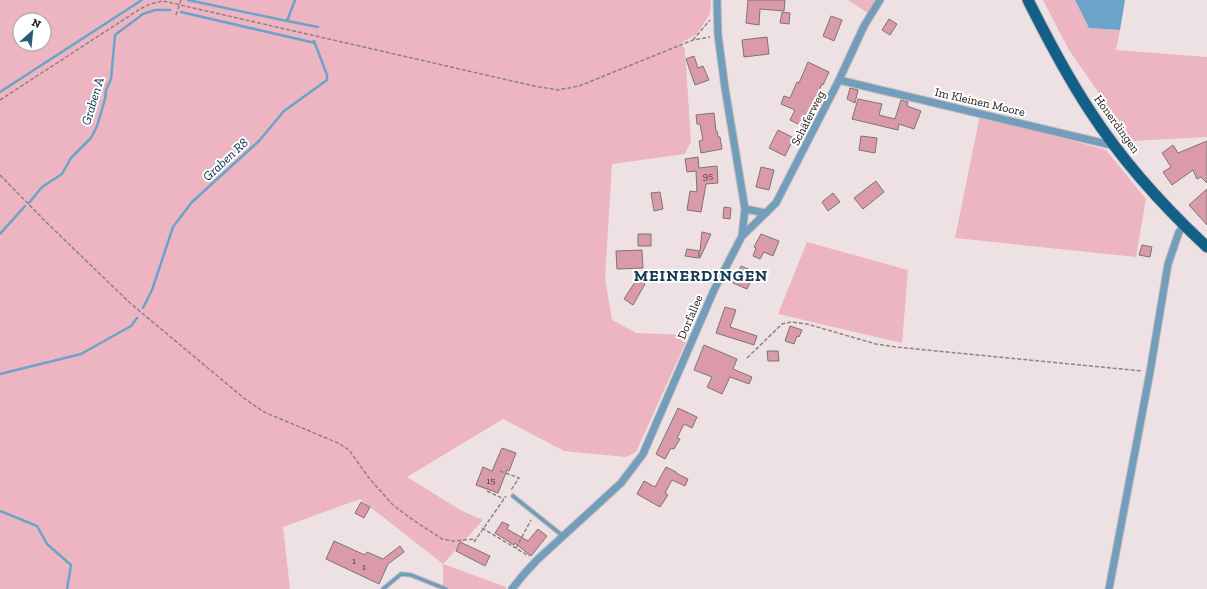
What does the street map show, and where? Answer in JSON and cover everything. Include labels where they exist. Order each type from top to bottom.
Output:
[{"type":"main road","name":"Honerdingen","points":[[1028,0],[1090,112],[1153,193],[1184,226],[1207,247]]},
{"type":"street","name":"Dorfallee","points":[[512,589],[537,560],[621,483],[643,454],[714,290],[742,236],[745,209],[725,88],[718,35],[717,0]]},
{"type":"street","name":"Schäferweg","points":[[742,236],[776,203],[840,80],[864,26],[880,0]]},
{"type":"street","name":"Im Kleinen Moore","points":[[840,80],[1115,146]]},
{"type":"street","points":[[745,209],[766,213]]},
{"type":"street","points":[[1109,589],[1150,372],[1168,264],[1179,232],[1184,226]]},
{"type":"lane","points":[[513,496],[563,536]]},
{"type":"lane","points":[[383,589],[402,574],[411,575],[446,589]]},
{"type":"path","points":[[176,15],[181,0]]},
{"type":"path","points":[[0,100],[140,8],[163,1],[519,83],[553,89],[566,89],[579,86],[693,40],[718,35]]},
{"type":"path","points":[[693,40],[717,12]]},
{"type":"path","points":[[0,175],[46,222],[130,303],[245,399],[264,412],[338,443],[349,450],[369,478],[393,505],[413,520],[442,538],[453,541],[475,539]]},
{"type":"path","points":[[748,358],[782,324],[790,322],[807,324],[876,344],[896,347],[1150,372]]},
{"type":"path","points":[[474,542],[482,528],[519,478],[500,471]]},
{"type":"path","points":[[487,491],[504,499]]},
{"type":"path","points":[[516,548],[535,514]]},
{"type":"path","points":[[482,528],[537,560]]},
{"type":"shaded area","points":[[0,0],[711,0],[710,14],[697,34],[679,44],[685,48],[691,141],[685,154],[612,164],[605,278],[612,320],[636,333],[689,335],[636,452],[626,457],[564,451],[503,419],[407,477],[462,511],[483,520],[443,564],[360,499],[283,527],[290,589],[0,589]]},
{"type":"shaded area","points":[[848,0],[876,0],[868,13]]},
{"type":"shaded area","points":[[1043,0],[1075,0],[1089,28],[1120,30],[1116,50],[1207,57],[1207,137],[1132,141],[1069,50]]},
{"type":"shaded area","points":[[980,115],[1106,150],[1146,199],[1136,257],[955,238]]},
{"type":"shaded area","points":[[807,242],[908,270],[902,343],[778,314]]},
{"type":"shaded area","points":[[443,564],[506,587],[506,589],[443,589]]},
{"type":"water","points":[[1075,0],[1125,0],[1120,30],[1089,28]]},
{"type":"building","points":[[748,0],[785,0],[784,11],[760,9],[759,25],[746,23]]},
{"type":"building","points":[[782,12],[790,13],[789,24],[780,23]]},
{"type":"building","points":[[831,16],[842,20],[834,41],[823,36]]},
{"type":"building","points":[[889,19],[897,24],[890,35],[882,30]]},
{"type":"building","points":[[767,37],[769,54],[744,57],[742,40]]},
{"type":"building","points":[[694,56],[698,68],[703,66],[709,80],[695,85],[686,59]]},
{"type":"building","points":[[808,62],[829,72],[823,85],[822,84],[810,111],[812,112],[804,127],[790,120],[795,110],[781,104],[784,96],[790,98],[797,82],[799,83]]},
{"type":"building","points":[[850,88],[858,90],[855,103],[847,99]]},
{"type":"building","points":[[858,99],[882,104],[879,115],[895,119],[901,100],[908,102],[907,106],[921,111],[914,129],[899,124],[898,130],[852,119]]},
{"type":"building","points":[[714,113],[716,131],[718,137],[720,137],[722,149],[701,153],[699,141],[703,140],[700,124],[697,124],[696,115]]},
{"type":"building","points":[[778,130],[794,138],[785,156],[769,148]]},
{"type":"building","points":[[861,136],[877,138],[875,153],[859,150]]},
{"type":"building","points":[[1207,141],[1207,183],[1201,177],[1197,179],[1193,170],[1172,185],[1163,172],[1171,167],[1162,153],[1173,145],[1178,153]]},
{"type":"building","points":[[698,157],[699,168],[717,166],[718,183],[706,184],[701,212],[687,210],[690,191],[697,192],[696,171],[687,172],[685,159]]},
{"type":"building","points":[[761,167],[774,170],[769,190],[756,187]]},
{"type":"building","points":[[876,181],[884,192],[863,209],[854,198]]},
{"type":"building","points":[[1207,189],[1207,225],[1189,205]]},
{"type":"building","points":[[660,192],[663,209],[654,211],[651,193]]},
{"type":"building","points":[[833,193],[840,202],[828,211],[822,202]]},
{"type":"building","points":[[724,207],[731,208],[730,219],[723,218]]},
{"type":"building","points":[[702,232],[711,234],[700,258],[699,252],[698,258],[685,256],[687,249],[700,251]]},
{"type":"building","points":[[638,234],[651,234],[651,246],[638,246]]},
{"type":"building","points":[[761,234],[779,241],[773,256],[764,252],[760,259],[753,256],[756,248],[754,247]]},
{"type":"building","points":[[1142,245],[1152,247],[1150,257],[1139,255]]},
{"type":"building","points":[[642,250],[643,268],[617,269],[616,251]]},
{"type":"building","points":[[741,266],[755,272],[747,289],[733,283]]},
{"type":"building","points":[[637,279],[645,284],[633,305],[624,299]]},
{"type":"building","points":[[725,307],[736,310],[730,327],[757,336],[754,345],[716,333]]},
{"type":"building","points":[[790,326],[802,330],[799,337],[797,336],[794,344],[785,341]]},
{"type":"building","points":[[704,345],[737,359],[733,369],[752,377],[749,384],[730,377],[722,394],[707,387],[712,377],[694,370]]},
{"type":"building","points":[[767,351],[778,351],[779,361],[768,361]]},
{"type":"building","points":[[678,408],[697,417],[692,428],[684,424],[677,438],[680,439],[674,449],[671,448],[665,459],[656,454]]},
{"type":"building","points":[[502,448],[516,453],[509,471],[507,470],[498,493],[476,485],[483,467],[492,471]]},
{"type":"building","points":[[666,467],[688,479],[685,486],[672,480],[665,493],[668,495],[660,507],[637,494],[644,481],[655,487]]},
{"type":"building","points":[[361,502],[370,507],[364,518],[355,513]]},
{"type":"building","points":[[502,522],[509,525],[507,529],[528,541],[538,529],[547,536],[531,556],[515,543],[514,545],[495,533]]},
{"type":"building","points":[[334,541],[365,555],[367,552],[383,559],[400,546],[404,552],[388,564],[379,584],[326,559]]},
{"type":"building","points":[[460,542],[490,556],[485,566],[456,551]]},
{"type":"waterway","points":[[0,92],[142,0]]},
{"type":"waterway","points":[[188,0],[287,21]]},
{"type":"waterway","name":"Graben R8","points":[[295,0],[287,21],[318,27]]},
{"type":"waterway","name":"Graben A","points":[[29,203],[42,187],[62,174],[71,158],[91,138],[97,126],[105,99],[106,90],[111,79],[115,35],[143,14],[155,10],[170,10]]},
{"type":"waterway","points":[[181,12],[315,43]]},
{"type":"waterway","name":"Graben R8","points":[[143,308],[152,290],[173,227],[192,202],[259,141],[284,111],[327,80],[327,75],[314,41]]},
{"type":"waterway","name":"Graben A","points":[[0,234],[25,206]]},
{"type":"waterway","name":"Graben R8","points":[[0,374],[81,354],[131,326],[137,318]]},
{"type":"waterway","points":[[0,511],[37,526],[47,544],[71,565],[67,589]]},
{"type":"district","name":"MEINERDINGEN","points":[[701,275]]}]
